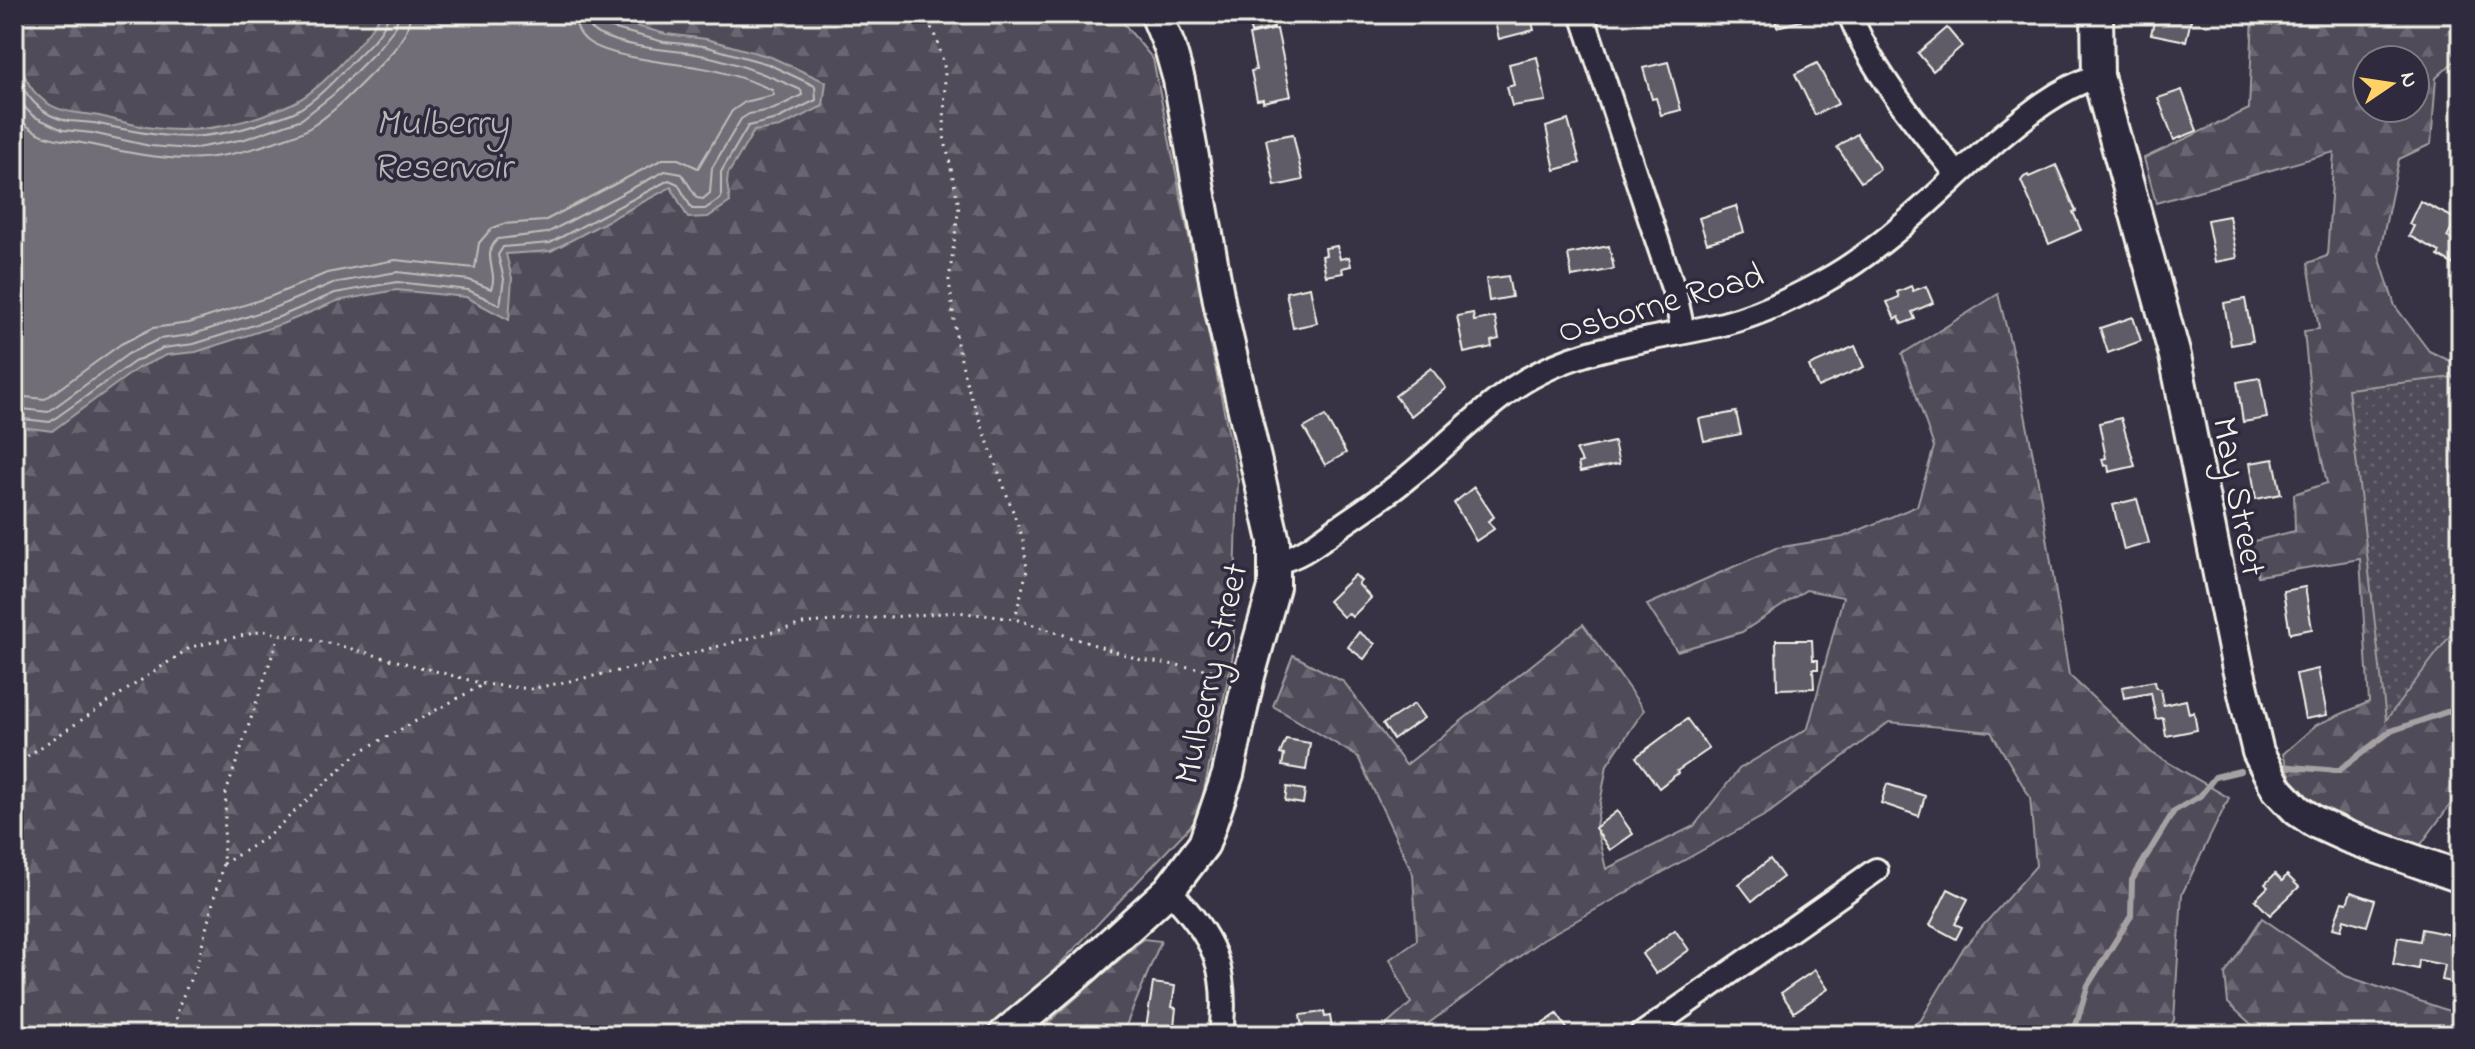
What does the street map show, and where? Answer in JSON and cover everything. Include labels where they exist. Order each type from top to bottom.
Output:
[{"type":"street","name":"Mulberry Street","points":[[1004,1035],[1169,890],[1204,844],[1228,774],[1249,676],[1268,616],[1276,562],[1274,541],[1220,306],[1179,80],[1156,14]]},
{"type":"street","points":[[1582,14],[1675,294],[1683,331]]},
{"type":"street","points":[[1850,14],[1857,33],[1918,127],[1957,174]]},
{"type":"street","name":"May Street","points":[[2097,14],[2098,76],[2175,356],[2237,664],[2263,762],[2287,800],[2315,822],[2348,837],[2461,877]]},
{"type":"street","name":"Osborne Road","points":[[1276,562],[1300,554],[1407,478],[1490,406],[1538,374],[1602,350],[1750,316],[1828,280],[1869,253],[1957,174],[2051,97],[2078,82],[2098,76]]},
{"type":"street","points":[[1641,1035],[1876,870]]},
{"type":"street","points":[[1169,890],[1205,931],[1215,952],[1223,985],[1221,1035]]},
{"type":"path","points":[[196,14],[205,14]]},
{"type":"path","points":[[923,14],[937,38],[945,70],[944,136],[959,206],[949,280],[957,343],[967,385],[1023,539],[1027,570],[1015,619]]},
{"type":"path","points":[[14,765],[191,647],[263,631],[333,644],[484,684],[531,689],[647,665],[807,623],[958,612],[1015,619],[1141,660],[1249,676]]},
{"type":"path","points":[[174,1035],[179,1005],[197,964],[223,864],[226,793],[279,634]]},
{"type":"path","points":[[223,864],[267,837],[359,752],[484,684]]},
{"type":"green space","points":[[14,14],[1116,14],[1153,59],[1238,480],[1233,655],[1198,818],[1007,1020],[982,1035],[900,1035],[894,1032],[878,1035],[14,1035]]},
{"type":"green space","points":[[2253,14],[2461,14],[2461,55],[2436,78],[2431,144],[2399,159],[2379,256],[2395,306],[2429,351],[2461,366],[2461,790],[2419,847],[2325,812],[2295,789],[2283,754],[2316,725],[2369,702],[2360,559],[2258,576],[2250,542],[2295,531],[2294,494],[2327,483],[2312,412],[2304,331],[2319,329],[2308,263],[2327,256],[2334,152],[2156,203],[2144,158],[2249,109]]},
{"type":"green space","points":[[1998,294],[2015,362],[2039,487],[2069,675],[2152,753],[2229,798],[2182,894],[2174,1020],[2166,1035],[1895,1035],[1921,1020],[1964,947],[2036,866],[2030,797],[1991,732],[1889,722],[1769,813],[1543,939],[1429,1023],[1421,1035],[1375,1035],[1411,1003],[1390,959],[1417,940],[1413,874],[1358,757],[1273,706],[1293,655],[1344,682],[1406,765],[1583,624],[1644,710],[1607,765],[1596,826],[1606,869],[1694,826],[1739,769],[1808,728],[1843,597],[1806,590],[1742,632],[1677,651],[1647,605],[1776,548],[1843,537],[1917,506],[1934,447],[1902,354]]},
{"type":"green space","points":[[2461,376],[2461,621],[2386,720],[2348,389]]},
{"type":"green space","points":[[2262,918],[2346,976],[2458,1014],[2461,1012],[2461,1035],[2263,1035],[2228,1003],[2225,974]]},
{"type":"green space","points":[[1143,939],[1161,941],[1122,1035],[1034,1035]]},
{"type":"water","name":"Mulberry Reservoir","points":[[382,14],[592,14],[771,57],[826,82],[823,106],[780,127],[754,131],[728,174],[730,202],[708,217],[688,218],[671,187],[551,251],[506,254],[512,278],[509,320],[466,297],[396,290],[337,301],[282,324],[196,352],[167,355],[138,368],[52,431],[14,426],[14,45],[31,88],[55,107],[146,127],[188,130],[224,126],[258,117],[303,98],[341,64]]},
{"type":"building","points":[[1271,14],[1274,28],[1251,33],[1248,19]]},
{"type":"building","points":[[1493,14],[1530,14],[1534,30],[1499,39]]},
{"type":"building","points":[[1774,14],[1799,14],[1801,21],[1777,27]]},
{"type":"building","points":[[2156,14],[2179,14],[2178,18],[2191,20],[2186,41],[2151,34]]},
{"type":"building","points":[[1947,28],[1962,46],[1933,71],[1918,53]]},
{"type":"building","points":[[1277,29],[1291,96],[1263,102],[1263,99],[1257,100],[1251,71],[1256,70],[1249,35]]},
{"type":"building","points":[[1537,57],[1546,101],[1512,106],[1507,87],[1514,85],[1509,64]]},
{"type":"building","points":[[1668,62],[1681,110],[1661,115],[1656,98],[1652,99],[1643,68]]},
{"type":"building","points":[[1817,63],[1838,104],[1815,115],[1795,74]]},
{"type":"building","points":[[2182,90],[2197,131],[2174,140],[2158,98]]},
{"type":"building","points":[[1568,120],[1580,163],[1555,170],[1546,127]]},
{"type":"building","points":[[1293,134],[1303,180],[1275,186],[1266,139]]},
{"type":"building","points":[[1857,134],[1880,169],[1861,182],[1837,147]]},
{"type":"building","points":[[2056,165],[2081,230],[2049,244],[2021,181],[2028,175]]},
{"type":"building","points":[[2420,201],[2456,219],[2447,237],[2461,244],[2458,267],[2438,256],[2440,252],[2409,236],[2414,226],[2409,224]]},
{"type":"building","points":[[1736,206],[1744,232],[1707,243],[1699,218]]},
{"type":"building","points":[[2229,216],[2237,258],[2215,262],[2207,220]]},
{"type":"building","points":[[1337,246],[1340,259],[1349,257],[1351,266],[1342,268],[1343,273],[1326,276],[1322,256],[1326,255],[1325,248]]},
{"type":"building","points":[[1609,246],[1614,269],[1572,277],[1568,254]]},
{"type":"building","points":[[1508,276],[1512,297],[1489,301],[1486,279]]},
{"type":"building","points":[[1911,286],[1913,291],[1926,286],[1933,303],[1912,312],[1915,319],[1902,324],[1899,317],[1895,319],[1887,302],[1899,297],[1897,292]]},
{"type":"building","points":[[1310,287],[1317,323],[1293,328],[1286,292]]},
{"type":"building","points":[[2245,299],[2253,341],[2231,345],[2224,303]]},
{"type":"building","points":[[1473,313],[1474,321],[1495,317],[1499,339],[1491,341],[1492,347],[1464,353],[1457,316]]},
{"type":"building","points":[[2133,317],[2141,341],[2108,353],[2100,328]]},
{"type":"building","points":[[1855,346],[1864,367],[1818,387],[1809,366]]},
{"type":"building","points":[[1431,368],[1446,388],[1411,416],[1395,396]]},
{"type":"building","points":[[2260,378],[2267,418],[2243,422],[2237,382]]},
{"type":"building","points":[[1736,412],[1741,434],[1704,441],[1699,419]]},
{"type":"building","points":[[1325,416],[1346,453],[1325,465],[1304,428]]},
{"type":"building","points":[[2121,418],[2135,466],[2109,472],[2108,465],[2104,466],[2102,459],[2106,458],[2099,423]]},
{"type":"building","points":[[1614,442],[1619,464],[1580,472],[1578,463],[1582,462],[1576,450]]},
{"type":"building","points":[[2274,459],[2281,494],[2256,499],[2250,463]]},
{"type":"building","points":[[1474,487],[1494,517],[1488,521],[1494,529],[1476,541],[1454,503]]},
{"type":"building","points":[[2137,499],[2149,543],[2124,550],[2113,505]]},
{"type":"building","points":[[1355,575],[1361,581],[1358,584],[1371,598],[1352,617],[1348,613],[1343,617],[1328,601]]},
{"type":"building","points":[[2305,587],[2312,629],[2290,633],[2283,591]]},
{"type":"building","points":[[1359,632],[1375,644],[1364,659],[1348,647]]},
{"type":"building","points":[[1776,640],[1812,640],[1813,660],[1818,660],[1818,669],[1813,669],[1814,688],[1777,689]]},
{"type":"building","points":[[2318,669],[2327,715],[2305,719],[2296,674]]},
{"type":"building","points":[[2155,681],[2163,705],[2186,700],[2189,714],[2194,712],[2197,730],[2166,736],[2163,718],[2156,719],[2151,693],[2124,698],[2122,687]]},
{"type":"building","points":[[1414,704],[1424,718],[1393,739],[1383,724]]},
{"type":"building","points":[[1687,719],[1709,749],[1659,788],[1636,757]]},
{"type":"building","points":[[1286,739],[1310,743],[1306,770],[1282,766],[1284,755],[1280,754]]},
{"type":"building","points":[[1887,784],[1925,796],[1919,816],[1881,803]]},
{"type":"building","points":[[1287,787],[1305,790],[1303,804],[1285,801]]},
{"type":"building","points":[[1617,811],[1633,834],[1610,850],[1595,828]]},
{"type":"building","points":[[1770,859],[1783,877],[1752,901],[1739,884]]},
{"type":"building","points":[[2275,874],[2282,881],[2287,875],[2299,887],[2270,915],[2255,900]]},
{"type":"building","points":[[1948,889],[1968,899],[1955,924],[1962,927],[1956,939],[1930,925]]},
{"type":"building","points":[[2351,892],[2375,900],[2367,926],[2344,919],[2341,930],[2333,928],[2342,902],[2347,903]]},
{"type":"building","points":[[2422,929],[2461,937],[2457,983],[2442,980],[2445,965],[2419,960],[2418,969],[2393,964],[2398,937],[2420,941]]},
{"type":"building","points":[[1675,930],[1689,950],[1656,974],[1642,954]]},
{"type":"building","points":[[1815,970],[1828,989],[1794,1012],[1781,993]]},
{"type":"building","points":[[1153,983],[1175,986],[1173,1035],[1145,1035]]},
{"type":"building","points":[[1324,1012],[1325,1017],[1330,1016],[1333,1035],[1303,1035],[1300,1015]]},
{"type":"building","points":[[1557,1014],[1570,1033],[1526,1035]]},
{"type":"waterway","points":[[2280,766],[2338,771],[2391,731],[2461,707]]},
{"type":"waterway","points":[[2073,1035],[2088,985],[2131,916],[2132,880],[2174,811],[2200,796],[2215,777],[2240,771]]}]
